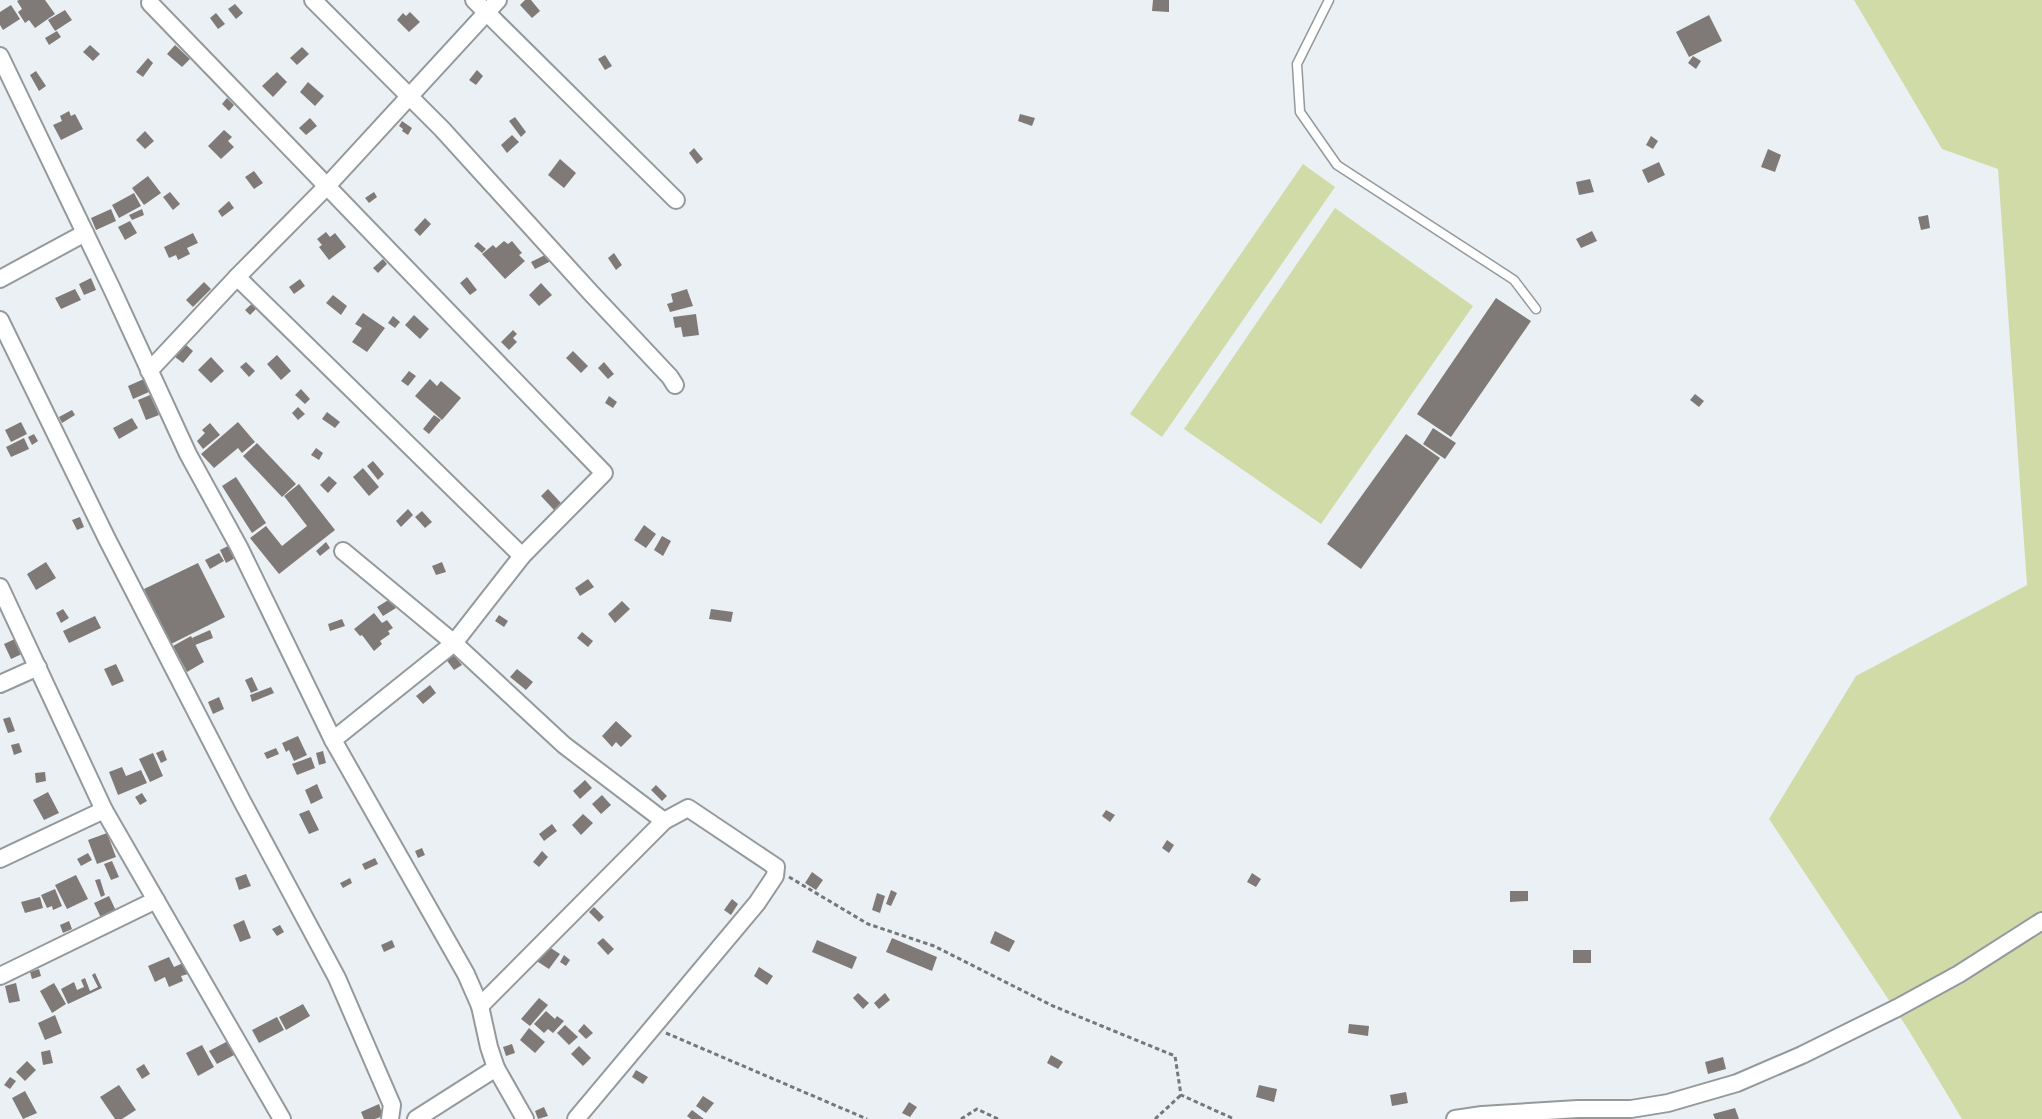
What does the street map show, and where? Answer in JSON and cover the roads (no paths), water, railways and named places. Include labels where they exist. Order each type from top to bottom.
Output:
[{"type":"street","points":[[313,0],[442,129],[675,385]]},
{"type":"street","points":[[474,0],[676,200]]},
{"type":"street","points":[[149,371],[327,186],[498,0]]},
{"type":"street","points":[[150,3],[604,473],[522,556],[454,643],[333,740]]},
{"type":"street","points":[[0,56],[188,454],[239,547],[333,740],[466,974],[480,1006],[496,1068],[525,1119]]},
{"type":"street","points":[[0,279],[85,233]]},
{"type":"street","points":[[237,277],[522,556]]},
{"type":"street","points":[[0,320],[107,539],[238,793],[337,978],[392,1105],[390,1119]]},
{"type":"street","points":[[343,550],[454,643],[564,745],[664,821]]},
{"type":"street","points":[[0,587],[104,810],[282,1119]]},
{"type":"street","points":[[0,684],[38,667]]},
{"type":"street","points":[[480,1006],[664,821],[688,808],[776,867],[775,876],[758,903],[576,1119]]},
{"type":"street","points":[[0,859],[104,810]]},
{"type":"street","points":[[0,976],[156,900]]},
{"type":"street","points":[[1455,1119],[1578,1109],[1631,1109],[1668,1103],[1737,1083],[1802,1055],[1897,1008],[1959,974],[2042,921]]},
{"type":"street","points":[[416,1119],[496,1068]]},
{"type":"lane","points":[[1329,0],[1297,64],[1300,112],[1337,165],[1514,280],[1536,309]]}]
